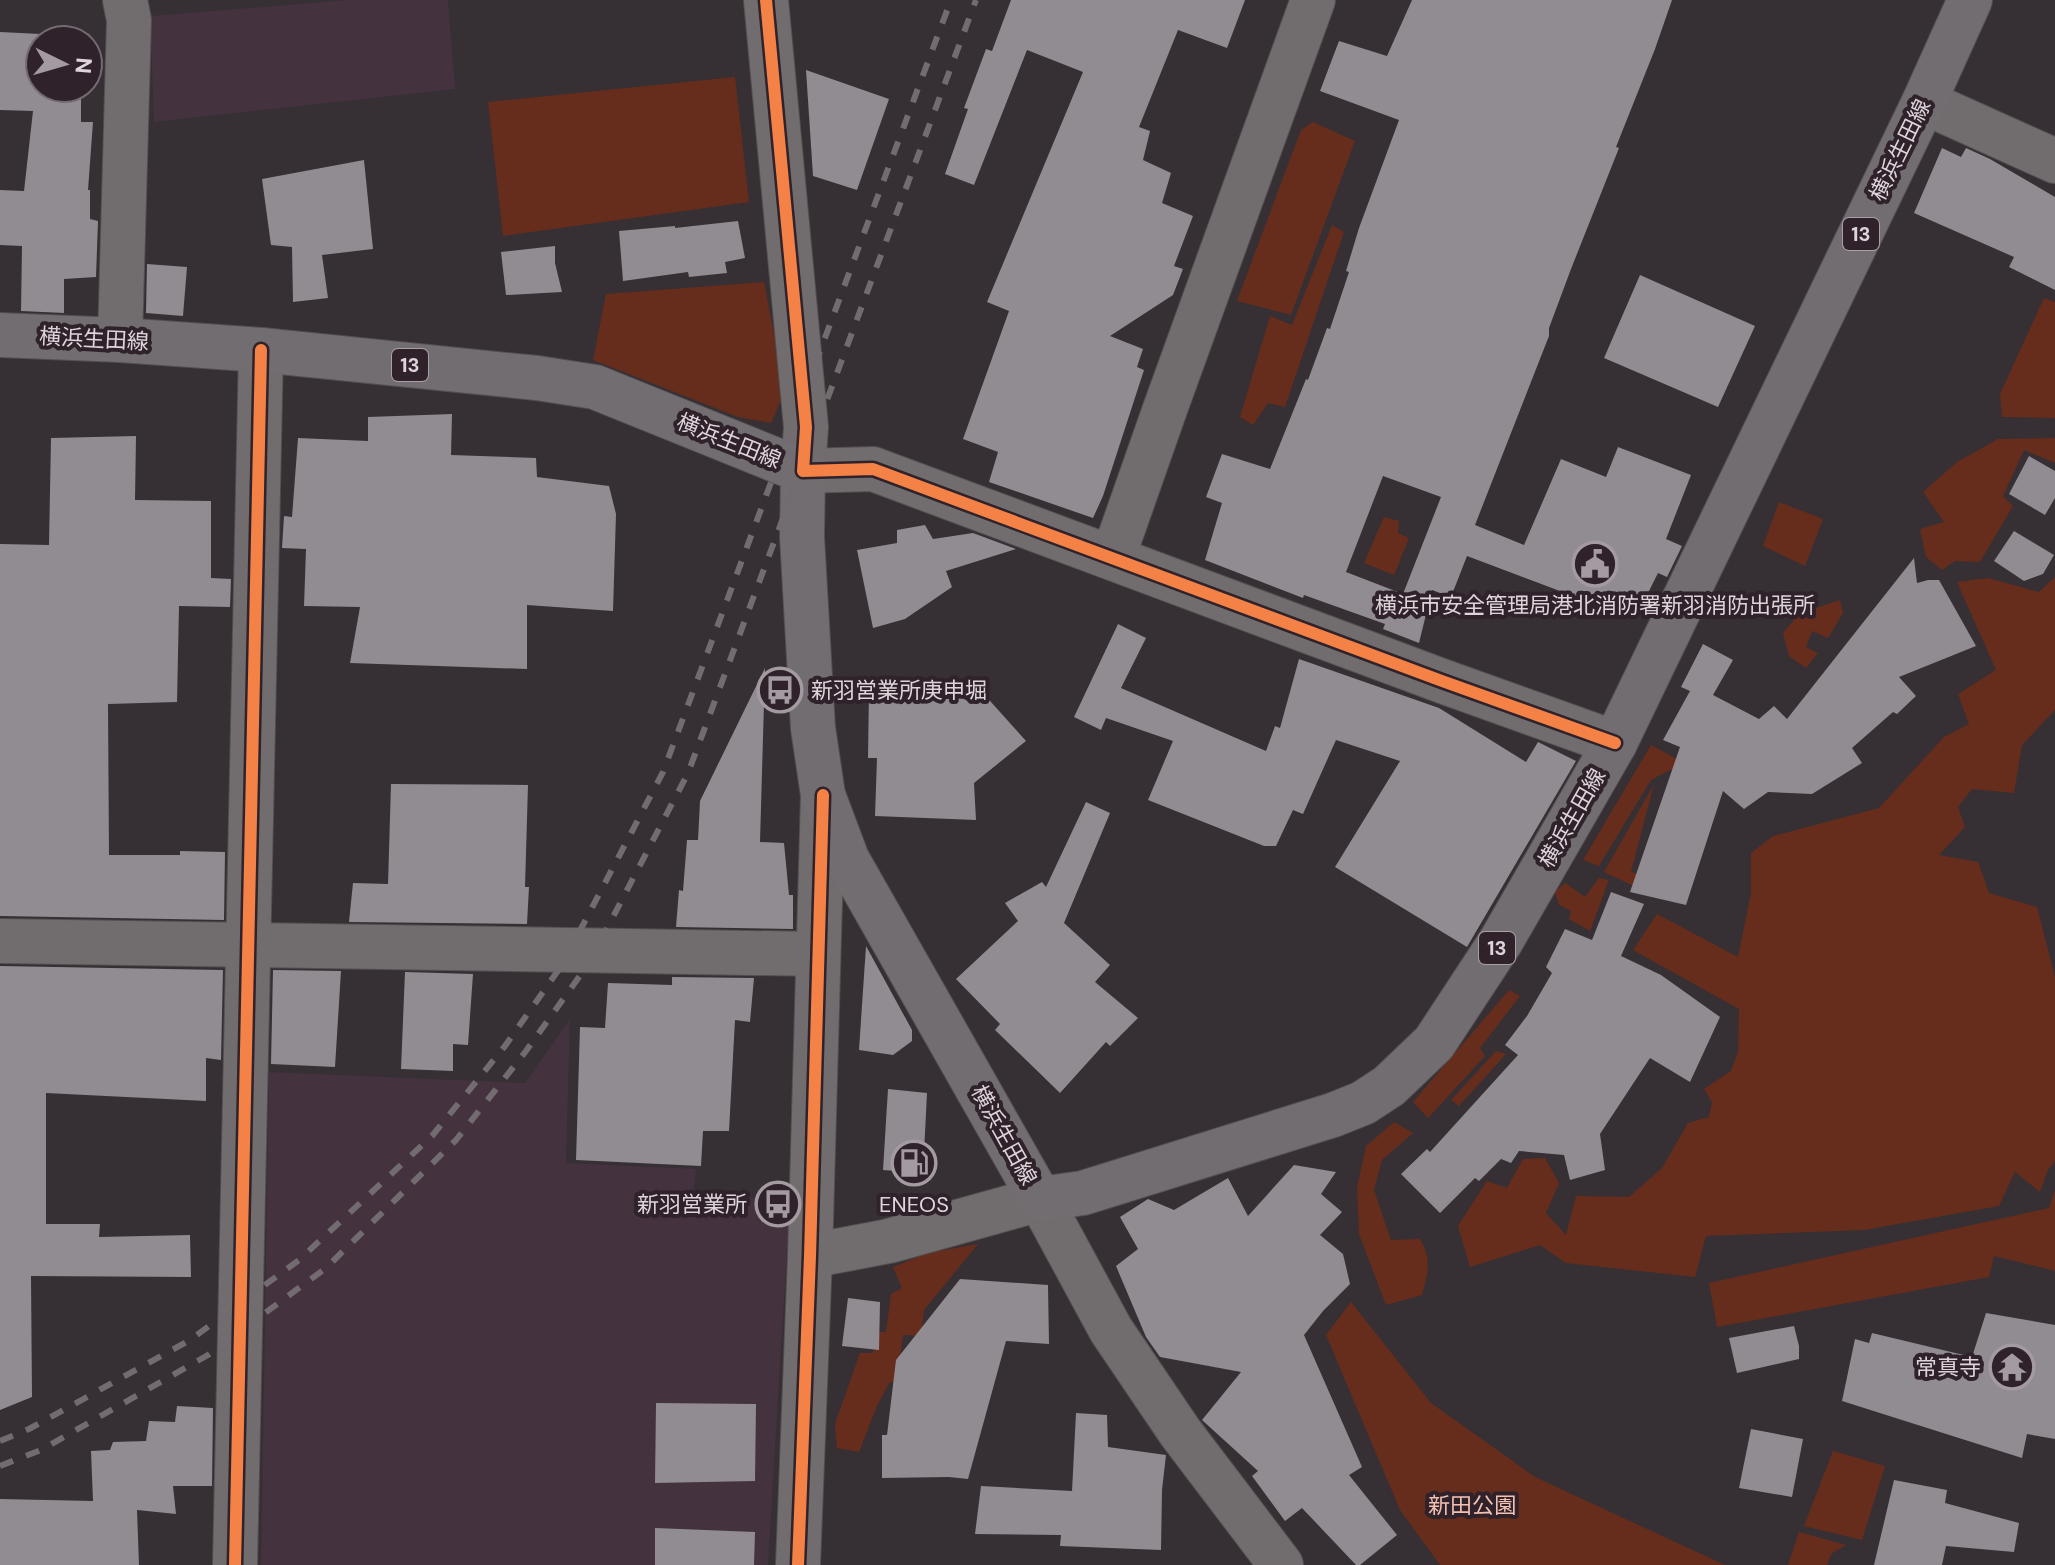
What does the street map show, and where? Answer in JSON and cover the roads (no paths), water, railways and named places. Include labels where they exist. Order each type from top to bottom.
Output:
[{"type":"main road","name":"横浜生田線","points":[[0,335],[261,350],[537,378],[595,387],[803,471],[802,537],[812,712],[823,795],[847,859],[1040,1199],[1083,1193],[1363,1103],[1389,1086],[1434,1043],[1493,954],[1615,743],[1924,102],[1970,0]]},
{"type":"street","points":[[120,340],[129,20],[125,0]]},
{"type":"street","points":[[766,0],[806,427],[803,471],[873,469],[1615,743]]},
{"type":"street","points":[[1113,557],[1313,0]]},
{"type":"street","points":[[1924,102],[2055,161]]},
{"type":"street","points":[[235,1565],[261,350]]},
{"type":"street","points":[[798,1565],[823,795]]},
{"type":"street","points":[[0,941],[818,954]]},
{"type":"street","points":[[810,1256],[889,1241],[1040,1199],[1111,1330],[1180,1432],[1281,1565]]},
{"type":"railway","points":[[0,1441],[29,1429],[190,1340],[299,1260],[432,1136],[505,1046],[562,965],[663,772],[951,0]]},
{"type":"railway","points":[[0,1466],[41,1450],[208,1355],[326,1268],[456,1140],[526,1051],[589,963],[688,773],[976,0]]},
{"type":"place","name":"横浜市安全管理局港北消防署新羽消防出張所","points":[[1595,564]]},
{"type":"place","name":"新羽営業所庚申堀","points":[[780,690]]},
{"type":"place","name":"ENEOS","points":[[914,1163]]},
{"type":"place","name":"新羽営業所","points":[[778,1204]]},
{"type":"place","name":"常真寺","points":[[2012,1367]]},
{"type":"park label","name":"新田公園","points":[[1472,1505]]}]
